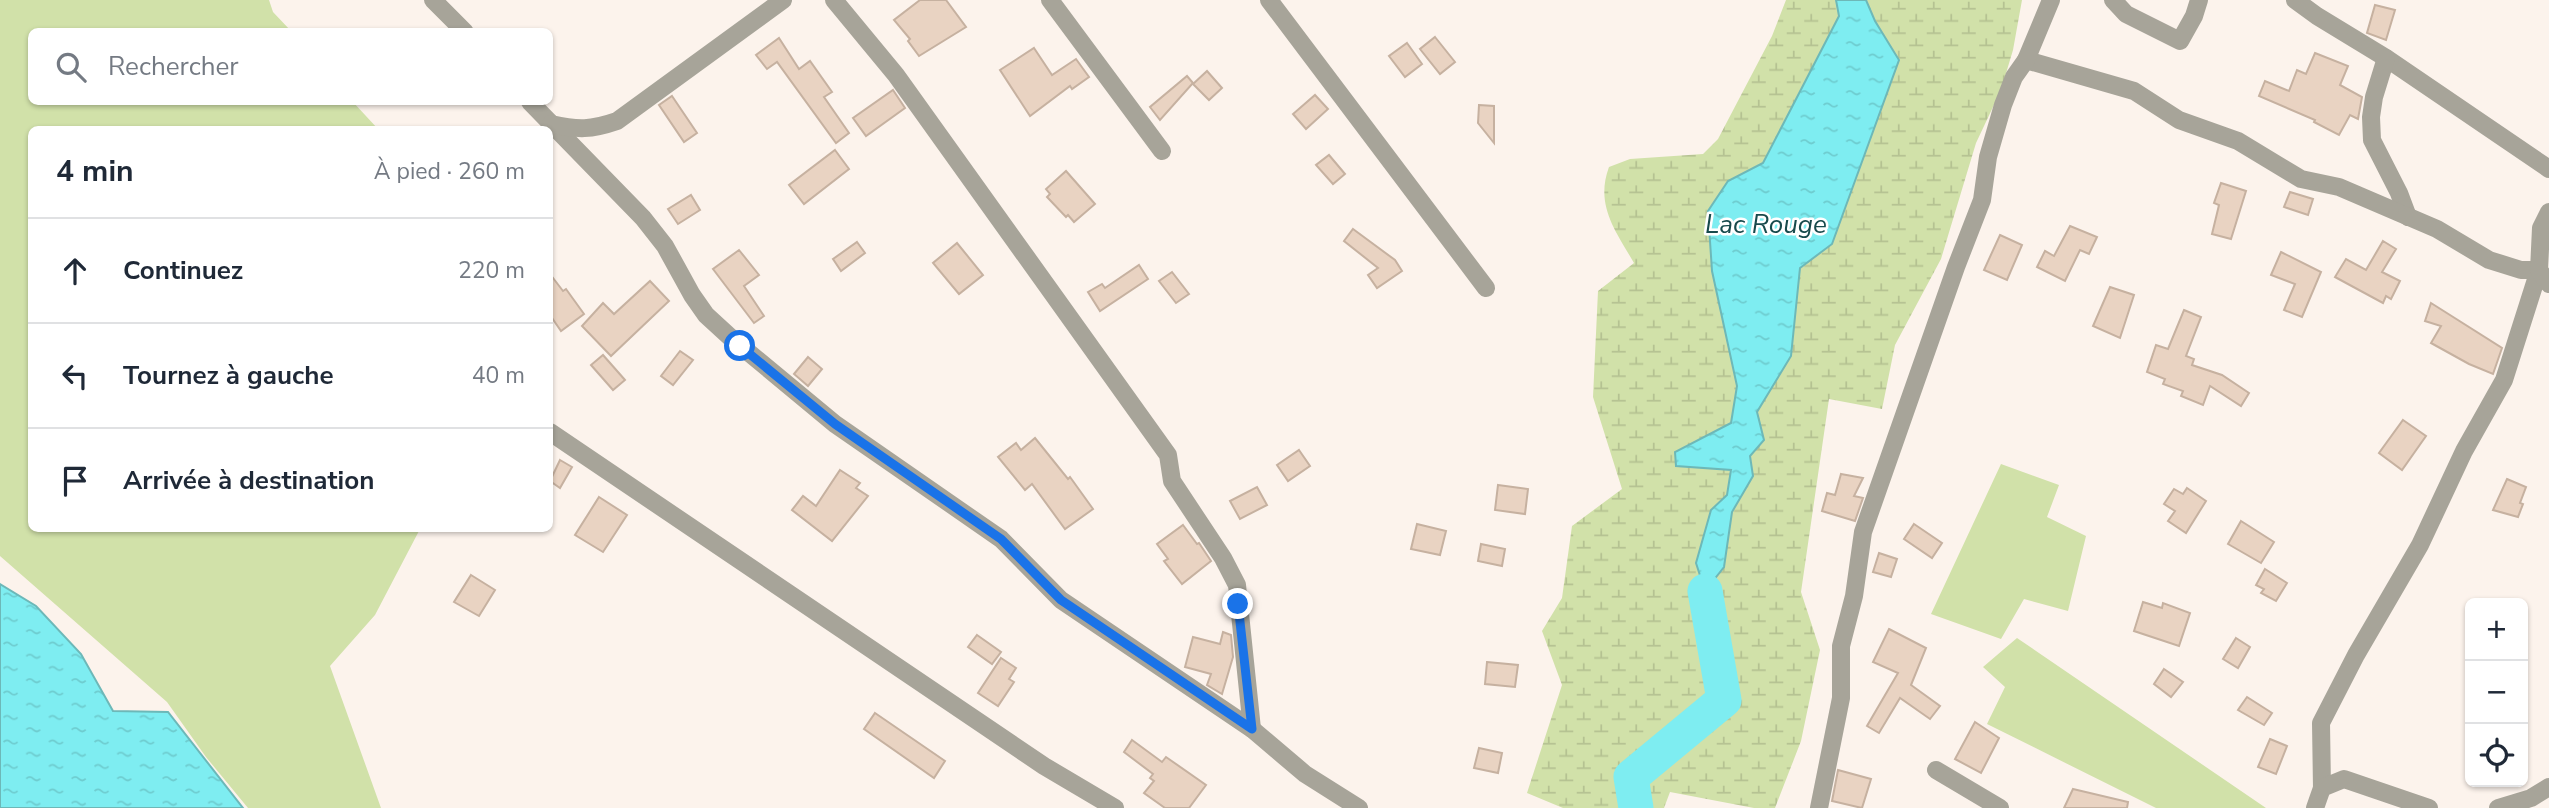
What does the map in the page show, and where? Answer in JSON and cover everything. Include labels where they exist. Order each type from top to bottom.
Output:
[{"type":"street","points":[[433,0],[461,28]]},
{"type":"street","points":[[533,105],[551,124],[577,130],[596,128],[617,121],[783,0]]},
{"type":"street","points":[[834,0],[896,75],[1168,455],[1172,481],[1223,558],[1237,586],[1252,729]]},
{"type":"street","points":[[1050,0],[1162,151]]},
{"type":"street","points":[[1269,0],[1486,288]]},
{"type":"street","points":[[1819,808],[1841,698],[1841,646],[1854,596],[1863,532],[1982,200],[1988,157],[2003,105],[2014,77],[2026,60],[2051,0]]},
{"type":"street","points":[[2113,0],[2126,14],[2180,41],[2194,16],[2199,0]]},
{"type":"street","points":[[2295,0],[2386,58],[2549,169]]},
{"type":"street","points":[[2386,58],[2374,97],[2372,140],[2399,193],[2408,218]]},
{"type":"street","points":[[2026,60],[2134,91],[2179,120],[2238,141],[2301,179],[2339,187],[2437,229],[2490,260],[2544,277]]},
{"type":"street","points":[[553,126],[643,218],[665,246],[706,315],[730,337],[835,424],[1001,539],[1061,600],[1252,729],[1305,774],[1359,808]]},
{"type":"street","points":[[2315,808],[2322,788],[2320,723],[2420,545],[2464,451],[2504,380],[2544,277],[2542,228],[2549,212]]},
{"type":"street","points":[[553,434],[1044,765],[1115,808]]},
{"type":"street","points":[[1936,770],[2000,808]]},
{"type":"street","points":[[2322,788],[2344,779],[2429,808]]},
{"type":"street","points":[[2498,808],[2531,798],[2549,788]]},
{"type":"green space","points":[[0,0],[269,0],[273,12],[288,28],[28,28],[28,105],[356,105],[375,126],[28,126],[28,532],[418,532],[375,615],[330,666],[381,808],[248,808],[206,757],[167,702],[0,556]]},
{"type":"green space","points":[[1786,0],[2022,0],[2013,50],[2001,90],[1976,143],[1941,259],[1895,345],[1882,409],[1829,399],[1801,592],[1820,650],[1801,741],[1775,808],[1754,808],[1670,792],[1664,808],[1563,808],[1527,793],[1562,685],[1542,631],[1562,598],[1572,526],[1622,489],[1593,397],[1598,291],[1634,263],[1609,217],[1604,193],[1605,181],[1609,167],[1630,159],[1703,154],[1718,139],[1772,36]]},
{"type":"green space","points":[[2001,464],[2059,485],[2047,517],[2086,536],[2068,611],[2024,599],[2001,639],[1931,614]]},
{"type":"green space","points":[[2017,638],[2266,808],[2156,808],[1987,724],[2005,687],[1983,667]]},
{"type":"water","name":"Lac Rouge","points":[[1836,0],[1866,0],[1875,21],[1899,60],[1832,244],[1800,268],[1791,356],[1757,412],[1764,440],[1750,456],[1753,476],[1732,512],[1724,567],[1705,591],[1696,563],[1711,510],[1727,495],[1731,470],[1676,466],[1675,452],[1731,423],[1737,386],[1712,271],[1708,211],[1728,181],[1763,163],[1839,16]]},
{"type":"water","points":[[0,584],[36,606],[81,654],[113,711],[168,712],[243,808],[0,808]]},
{"type":"building","points":[[920,0],[946,0],[966,27],[919,56],[908,41],[910,39],[894,20]]},
{"type":"building","points":[[2375,5],[2395,10],[2386,40],[2367,33]]},
{"type":"building","points":[[1435,37],[1455,62],[1440,74],[1420,49]]},
{"type":"building","points":[[779,38],[799,69],[810,61],[832,92],[824,97],[849,133],[836,143],[777,62],[767,69],[756,55]]},
{"type":"building","points":[[1407,43],[1422,64],[1405,77],[1389,56]]},
{"type":"building","points":[[1034,48],[1052,75],[1076,59],[1089,77],[1072,89],[1070,86],[1030,116],[1000,70]]},
{"type":"building","points":[[2315,53],[2348,66],[2340,85],[2362,97],[2358,119],[2350,115],[2339,135],[2314,122],[2315,120],[2259,96],[2265,81],[2289,91],[2297,70],[2306,74]]},
{"type":"building","points":[[1207,71],[1222,88],[1209,100],[1193,84]]},
{"type":"building","points":[[1187,76],[1193,83],[1160,120],[1150,107]]},
{"type":"building","points":[[893,90],[905,108],[866,136],[853,118]]},
{"type":"building","points":[[1315,95],[1328,109],[1306,129],[1293,114]]},
{"type":"building","points":[[672,96],[697,133],[684,142],[659,105]]},
{"type":"building","points":[[1479,105],[1494,106],[1494,143],[1478,123]]},
{"type":"building","points":[[835,150],[849,169],[804,204],[789,185]]},
{"type":"building","points":[[1329,155],[1345,174],[1333,184],[1316,165]]},
{"type":"building","points":[[1066,171],[1095,204],[1074,222],[1047,197],[1050,194],[1046,189]]},
{"type":"building","points":[[2221,183],[2246,191],[2231,239],[2212,234],[2219,205],[2214,203]]},
{"type":"building","points":[[2290,192],[2313,199],[2308,215],[2284,207]]},
{"type":"building","points":[[691,195],[700,210],[678,224],[668,209]]},
{"type":"building","points":[[2070,226],[2097,237],[2089,254],[2080,250],[2065,281],[2037,267],[2045,251],[2054,256]]},
{"type":"building","points":[[1353,229],[1395,260],[1402,271],[1377,288],[1368,275],[1378,268],[1344,241]]},
{"type":"building","points":[[2000,235],[2022,245],[2007,280],[1984,270]]},
{"type":"building","points":[[2383,241],[2396,249],[2382,272],[2400,281],[2391,299],[2386,296],[2383,303],[2335,277],[2346,259],[2366,270]]},
{"type":"building","points":[[857,242],[865,253],[841,271],[833,259]]},
{"type":"building","points":[[957,243],[983,275],[959,294],[933,263]]},
{"type":"building","points":[[739,250],[759,275],[744,286],[764,316],[754,323],[713,269]]},
{"type":"building","points":[[2281,252],[2321,272],[2302,317],[2284,310],[2295,284],[2271,275]]},
{"type":"building","points":[[1139,265],[1148,279],[1100,311],[1088,292],[1102,284],[1105,288]]},
{"type":"building","points":[[1172,272],[1189,294],[1176,303],[1159,281]]},
{"type":"building","points":[[553,278],[563,291],[566,289],[584,314],[561,331],[553,319]]},
{"type":"building","points":[[650,281],[669,301],[611,356],[582,326],[603,303],[614,314]]},
{"type":"building","points":[[2110,287],[2134,295],[2120,338],[2093,326]]},
{"type":"building","points":[[2431,303],[2502,348],[2493,374],[2431,343],[2441,326],[2425,321]]},
{"type":"building","points":[[2184,310],[2201,317],[2186,356],[2194,359],[2192,365],[2222,375],[2249,393],[2241,406],[2210,386],[2203,405],[2181,396],[2183,391],[2163,384],[2165,379],[2147,372],[2156,345],[2168,349]]},
{"type":"building","points":[[680,351],[693,360],[673,385],[661,376]]},
{"type":"building","points":[[603,355],[625,380],[613,390],[591,365]]},
{"type":"building","points":[[808,357],[822,369],[808,386],[794,374]]},
{"type":"building","points":[[2403,420],[2426,436],[2402,470],[2379,453]]},
{"type":"building","points":[[1035,438],[1068,479],[1070,477],[1093,509],[1065,529],[1032,484],[1025,490],[998,457],[1016,443],[1021,450]]},
{"type":"building","points":[[1299,450],[1310,466],[1288,481],[1277,465]]},
{"type":"building","points":[[560,460],[572,467],[560,488],[553,483],[553,475]]},
{"type":"building","points":[[840,470],[860,483],[856,488],[868,496],[832,541],[792,510],[803,496],[816,506]]},
{"type":"building","points":[[1841,474],[1863,478],[1854,496],[1863,498],[1855,521],[1822,511],[1827,493],[1835,495]]},
{"type":"building","points":[[2507,479],[2526,487],[2518,517],[2493,510]]},
{"type":"building","points":[[1498,485],[1528,489],[1525,514],[1495,510]]},
{"type":"building","points":[[1257,487],[1267,505],[1240,519],[1230,501]]},
{"type":"building","points":[[2187,488],[2206,501],[2186,533],[2168,521],[2175,511],[2164,504],[2174,489],[2183,494]]},
{"type":"building","points":[[599,497],[627,515],[603,552],[575,535]]},
{"type":"building","points":[[2241,521],[2274,542],[2261,563],[2228,544]]},
{"type":"building","points":[[1417,524],[1446,531],[1440,555],[1411,549]]},
{"type":"building","points":[[1914,524],[1942,543],[1932,558],[1904,539]]},
{"type":"building","points":[[1183,525],[1211,561],[1182,584],[1164,561],[1168,559],[1157,544]]},
{"type":"building","points":[[1481,544],[1505,549],[1502,566],[1478,561]]},
{"type":"building","points":[[1879,553],[1897,559],[1891,577],[1873,572]]},
{"type":"building","points":[[2265,569],[2287,583],[2276,601],[2261,593],[2264,589],[2256,585]]},
{"type":"building","points":[[471,575],[495,590],[479,616],[454,602]]},
{"type":"building","points":[[2143,602],[2162,608],[2163,603],[2190,613],[2179,646],[2134,631]]},
{"type":"building","points":[[1889,629],[1926,648],[1911,685],[1940,706],[1930,719],[1900,698],[1879,733],[1867,726],[1898,673],[1873,662]]},
{"type":"building","points":[[1223,632],[1231,635],[1233,657],[1222,694],[1207,685],[1211,674],[1185,667],[1193,637],[1220,644]]},
{"type":"building","points":[[977,635],[1001,652],[992,664],[968,647]]},
{"type":"building","points":[[2236,638],[2250,647],[2238,668],[2223,659]]},
{"type":"building","points":[[1001,658],[1016,668],[1009,679],[1014,682],[998,706],[978,693]]},
{"type":"building","points":[[1487,662],[1518,665],[1515,687],[1485,684]]},
{"type":"building","points":[[2164,669],[2183,682],[2171,697],[2154,684]]},
{"type":"building","points":[[2247,697],[2272,713],[2264,725],[2238,710]]},
{"type":"building","points":[[875,713],[945,761],[934,778],[864,729]]},
{"type":"building","points":[[1975,722],[1999,738],[1981,773],[1955,759]]},
{"type":"building","points":[[2270,739],[2287,746],[2276,774],[2258,767]]},
{"type":"building","points":[[1132,740],[1162,762],[1166,757],[1206,785],[1189,808],[1165,808],[1144,793],[1154,781],[1150,778],[1153,774],[1124,752]]},
{"type":"building","points":[[1479,748],[1502,753],[1498,773],[1474,768]]},
{"type":"building","points":[[1838,770],[1871,779],[1862,808],[1832,801]]},
{"type":"building","points":[[2073,789],[2128,802],[2127,808],[2064,808]]},
{"type":"waterway","points":[[1636,808],[1631,777],[1724,700],[1705,591]]},
{"type":"route","points":[[740,346],[835,424],[1001,539],[1061,600],[1252,729],[1238,604]]}]
